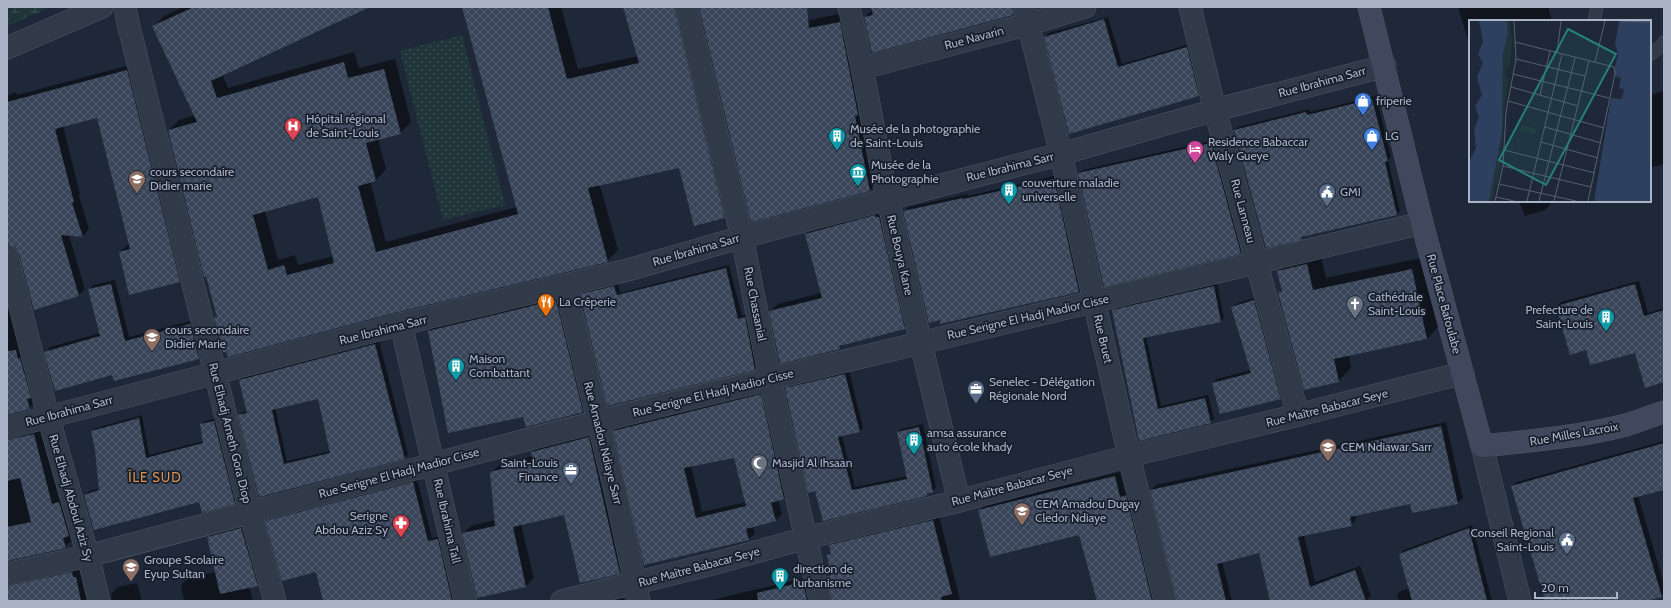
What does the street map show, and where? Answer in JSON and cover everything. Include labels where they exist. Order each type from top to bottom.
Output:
[{"type":"street","points":[[7,48],[102,7]]},
{"type":"street","name":"Rue Elhadj Ameth Gora Diop","points":[[125,7],[250,513],[275,601]]},
{"type":"street","name":"Rue Chassanial","points":[[686,7],[742,237],[770,379],[820,601]]},
{"type":"street","name":"Rue Bouya Kane","points":[[849,7],[863,68],[888,198],[920,343],[959,500]]},
{"type":"street","name":"Rue Navarin","points":[[863,68],[1026,15],[1084,7]]},
{"type":"street","name":"Rue Lanneau","points":[[1190,7],[1215,110],[1298,415]]},
{"type":"street","name":"Rue Place Bafoulabe","points":[[1376,9],[1384,66],[1422,222],[1482,446],[1520,601]]},
{"type":"street","name":"Rue Bruet","points":[[1026,15],[1061,154],[1129,456],[1165,601]]},
{"type":"street","name":"Rue Ibrahima Sarr","points":[[7,428],[401,324],[628,270],[742,237],[1061,154],[1215,110],[1384,66]]},
{"type":"street","name":"Rue Serigne El Hadj Madior Cisse","points":[[7,574],[88,556],[598,421],[1094,301],[1257,264],[1422,222]]},
{"type":"street","name":"Rue Elhadj Abdoul Aziz Sy","points":[[7,256],[48,416],[88,556],[99,601]]},
{"type":"street","name":"Rue Amadou Ndiaye Sarr","points":[[566,285],[616,495],[637,592]]},
{"type":"street","name":"Rue Ibrahima Tall","points":[[401,324],[435,464],[465,601]]},
{"type":"street","name":"Rue Maître Babacar Seye","points":[[562,601],[637,592],[806,538],[1463,373]]},
{"type":"street","name":"Rue Milles Lacroix","points":[[1482,446],[1538,441],[1584,433],[1626,425],[1664,412]]},
{"type":"lane","points":[[1594,20],[1597,7]]},
{"type":"lane","points":[[1651,54],[1664,42]]},
{"type":"green space","points":[[7,7],[51,7],[7,26]]},
{"type":"green space","points":[[462,35],[505,205],[443,220],[400,51]]},
{"type":"building","points":[[194,7],[370,7],[211,81],[217,98],[344,62],[348,78],[384,69],[401,134],[366,143],[376,181],[358,186],[376,252],[518,214],[462,7],[548,7],[567,79],[639,63],[623,7],[674,7],[725,218],[694,226],[679,168],[588,188],[608,262],[398,312],[228,357],[226,352],[223,352],[214,317],[217,317],[206,276],[204,277],[168,130],[197,122],[152,26]],"holes":[[[318,197],[334,263],[287,275],[284,265],[268,270],[253,215]]]},
{"type":"building","points":[[699,7],[807,7],[809,28],[840,22],[858,115],[855,116],[870,191],[751,222]]},
{"type":"building","points":[[871,7],[1012,7],[1013,15],[872,53],[864,17],[873,15]]},
{"type":"building","points":[[1104,19],[1118,67],[1187,47],[1199,96],[1069,134],[1044,37]]},
{"type":"building","points":[[127,70],[180,282],[129,295],[119,252],[130,249],[97,118],[55,129],[74,202],[72,203],[83,237],[61,235],[79,296],[34,310],[19,253],[16,247],[7,244],[7,102]]},
{"type":"building","points":[[1372,99],[1388,161],[1385,162],[1397,215],[1301,237],[1302,240],[1266,248],[1234,130],[1306,112],[1307,115]]},
{"type":"building","name":"Residence Babaccar Waly Gueye","points":[[1211,143],[1241,254],[1104,287],[1078,173]]},
{"type":"building","points":[[1054,179],[1079,292],[940,324],[940,320],[929,323],[903,211]]},
{"type":"building","points":[[875,215],[876,217],[879,217],[905,329],[839,346],[840,349],[780,364],[769,311],[822,298],[805,234]]},
{"type":"building","name":"Cathédrale Saint-Louis","points":[[1307,264],[1313,290],[1412,269],[1427,339],[1334,359],[1339,382],[1304,390],[1278,292],[1282,291],[1277,271]]},
{"type":"building","points":[[726,268],[738,319],[745,317],[755,370],[607,406],[580,294],[614,286],[617,295]]},
{"type":"building","points":[[111,284],[125,341],[190,324],[199,359],[114,381],[112,375],[55,391],[44,352],[100,336],[88,289]]},
{"type":"building","name":"Prefecture de Saint-Louis","points":[[1635,284],[1644,316],[1664,310],[1664,382],[1645,388],[1635,353],[1590,365],[1586,350],[1570,355],[1556,306]]},
{"type":"building","points":[[1214,286],[1221,322],[1143,338],[1158,409],[1205,398],[1211,423],[1139,441],[1112,310]]},
{"type":"building","points":[[556,300],[583,412],[526,427],[523,417],[448,433],[428,331]]},
{"type":"building","points":[[1254,300],[1281,399],[1220,414],[1212,383],[1251,373],[1231,307]]},
{"type":"building","points":[[375,344],[405,459],[259,497],[238,415],[247,413],[239,380]],"holes":[[[318,399],[330,453],[284,464],[272,410]]]},
{"type":"building","points":[[16,350],[18,359],[20,358],[31,398],[27,399],[30,409],[7,415],[7,351]]},
{"type":"building","points":[[845,374],[860,432],[838,437],[852,490],[907,479],[897,432],[919,427],[933,492],[927,494],[927,496],[823,521],[815,491],[808,493],[785,388]]},
{"type":"building","points":[[761,394],[784,499],[771,503],[776,521],[746,529],[749,540],[644,565],[613,431]],"holes":[[[734,458],[746,506],[696,518],[684,468]]]},
{"type":"building","points":[[139,418],[146,458],[203,443],[200,424],[214,421],[235,504],[202,513],[199,502],[94,530],[84,495],[99,490],[95,450],[91,431]]},
{"type":"building","points":[[1441,426],[1458,504],[1412,513],[1410,504],[1350,517],[1352,526],[1298,537],[1310,587],[1355,570],[1366,601],[1270,601],[1259,553],[1217,564],[1226,601],[1177,601],[1150,490]]},
{"type":"building","points":[[34,434],[52,504],[59,502],[69,536],[63,538],[66,548],[7,561],[7,527],[31,522],[20,478],[7,481],[7,440]]},
{"type":"building","points":[[589,437],[620,574],[580,583],[564,515],[513,527],[526,587],[477,598],[462,533],[495,526],[490,472],[533,461],[531,452]]},
{"type":"building","points":[[1664,443],[1664,490],[1633,498],[1662,597],[1647,601],[1545,601],[1511,486]]},
{"type":"building","points":[[1115,476],[1120,497],[1126,495],[1152,601],[1097,601],[1079,535],[990,557],[978,510]]},
{"type":"building","points":[[413,482],[428,541],[438,539],[452,601],[323,601],[316,572],[282,581],[265,521]]},
{"type":"building","points":[[933,520],[952,594],[941,597],[942,601],[832,601],[827,576],[831,575],[827,555],[831,554],[829,545]]},
{"type":"building","points":[[241,528],[258,586],[220,594],[207,537]]},
{"type":"building","points":[[1469,528],[1487,601],[1412,601],[1399,554]]},
{"type":"building","points":[[72,572],[73,577],[76,577],[81,601],[7,601],[7,586]]},
{"type":"building","name":"direction de l'urbanisme","points":[[803,582],[807,601],[758,601],[757,593]]},
{"type":"place","name":"friperie","points":[[1363,116]]},
{"type":"place","name":"Hôpital régional de Saint-Louis","points":[[293,141]]},
{"type":"place","name":"Musée de la photographie de Saint-Louis","points":[[837,151]]},
{"type":"place","name":"LG","points":[[1372,151]]},
{"type":"place","name":"Residence Babaccar Waly Gueye","points":[[1195,164]]},
{"type":"place","name":"Musée de la Photographie","points":[[858,187]]},
{"type":"place","name":"cours secondaire Didier marie","points":[[137,194]]},
{"type":"place","name":"couverture maladie universelle","points":[[1009,205]]},
{"type":"place","name":"GMI","points":[[1327,207]]},
{"type":"place","name":"La Crêperie","points":[[546,317]]},
{"type":"place","name":"Cathédrale Saint-Louis","points":[[1355,319]]},
{"type":"place","name":"Prefecture de Saint-Louis","points":[[1606,332]]},
{"type":"place","name":"cours secondaire Didier Marie","points":[[152,352]]},
{"type":"place","name":"Maison Combattant","points":[[456,381]]},
{"type":"place","name":"Senelec - Délégation Régionale Nord","points":[[976,404]]},
{"type":"place","name":"amsa assurance auto école khady","points":[[914,455]]},
{"type":"place","name":"CEM Ndiawar Sarr","points":[[1328,462]]},
{"type":"place","name":"Masjid Al Ihsaan","points":[[759,478]]},
{"type":"place","name":"Saint-Louis Finance","points":[[571,485]]},
{"type":"place","name":"CEM Amadou Dugay Cledor Ndiaye","points":[[1022,526]]},
{"type":"place","name":"Serigne Abdou Aziz Sy","points":[[401,538]]},
{"type":"place","name":"Conseil Regional Saint-Louis","points":[[1567,555]]},
{"type":"place","name":"Groupe Scolaire Eyup Sultan","points":[[131,582]]},
{"type":"place","name":"direction de l'urbanisme","points":[[780,591]]},
{"type":"district","name":"ÎLE SUD","points":[[155,477]]}]
